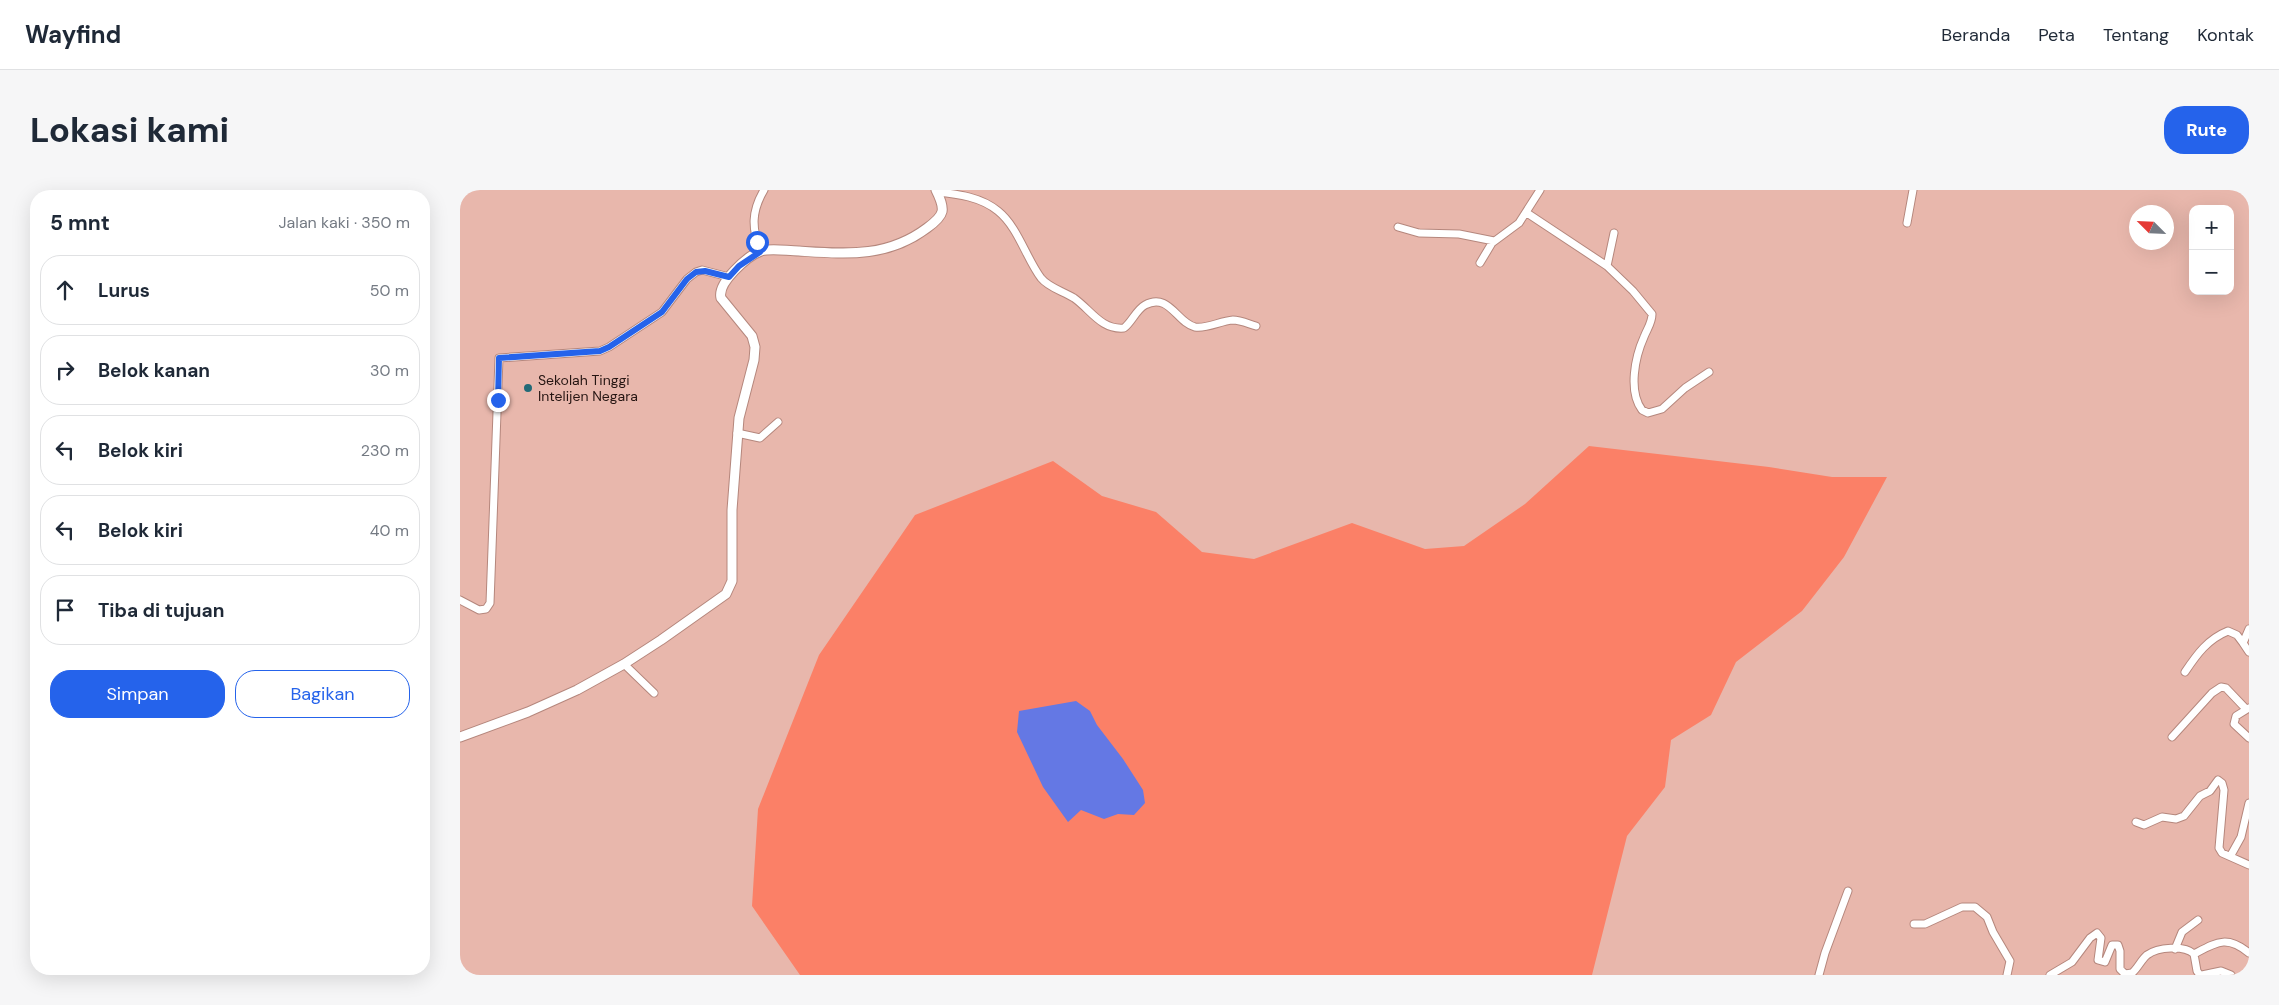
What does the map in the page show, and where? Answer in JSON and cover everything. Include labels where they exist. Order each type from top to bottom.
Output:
[{"type":"street","points":[[760,252],[753,218],[755,208],[764,190]]},
{"type":"street","points":[[1480,264],[1494,241],[1519,224],[1540,190]]},
{"type":"street","points":[[1907,223],[1913,190]]},
{"type":"street","points":[[460,737],[528,712],[624,664],[722,599],[730,588],[733,557],[732,510],[737,433],[754,360],[755,346],[752,336],[721,298],[720,293],[729,277],[739,266],[760,252],[861,253],[897,246],[926,229],[941,216],[943,208],[937,191]]},
{"type":"street","points":[[937,191],[972,198],[996,209],[1006,218],[1042,279],[1073,298],[1096,319],[1110,327],[1124,328],[1144,305],[1158,303],[1172,308],[1186,323],[1193,326],[1201,327],[1236,320],[1256,326]]},
{"type":"street","points":[[1527,213],[1607,266],[1633,291],[1652,314],[1652,320],[1640,345],[1634,382],[1635,394],[1642,410],[1648,413],[1662,410],[1685,388],[1709,372]]},
{"type":"street","points":[[1398,227],[1419,233],[1459,234],[1494,241]]},
{"type":"street","points":[[1607,266],[1614,233]]},
{"type":"street","points":[[460,600],[479,610],[486,609],[490,603],[499,358],[600,351],[662,312],[687,279],[696,272],[705,271],[729,277]]},
{"type":"street","points":[[737,433],[760,438],[778,422]]},
{"type":"street","points":[[2244,643],[2249,629]]},
{"type":"street","points":[[2185,672],[2199,652],[2214,637],[2228,632],[2236,635],[2249,652]]},
{"type":"street","points":[[624,664],[654,693]]},
{"type":"street","points":[[2172,737],[2212,693],[2221,687],[2226,688],[2247,708],[2236,716],[2234,724],[2249,738]]},
{"type":"street","points":[[2136,822],[2144,826],[2162,817],[2176,819],[2184,816],[2200,796],[2210,792],[2218,780],[2222,783],[2224,790],[2219,848],[2222,853],[2231,855],[2249,865]]},
{"type":"street","points":[[2231,855],[2241,837],[2249,803]]},
{"type":"street","points":[[1819,975],[1825,953],[1848,891]]},
{"type":"street","points":[[1914,924],[1925,924],[1962,907],[1975,908],[1987,917],[1993,932],[2010,961],[2007,975]]},
{"type":"street","points":[[2176,949],[2182,932],[2198,920]]},
{"type":"street","points":[[2050,975],[2072,962],[2096,934],[2099,934],[2101,938],[2098,960],[2105,962],[2112,945],[2118,945],[2120,969],[2126,975],[2134,971],[2149,953],[2158,950],[2176,949],[2189,950],[2194,954],[2197,971],[2201,975],[2221,971],[2230,975]]},
{"type":"street","points":[[2194,954],[2219,942],[2228,941],[2249,953]]},
{"type":"shaded area","points":[[1589,446],[1769,467],[1832,477],[1887,477],[1844,557],[1802,611],[1736,662],[1711,715],[1671,740],[1665,787],[1627,836],[1592,975],[800,975],[752,906],[758,809],[819,655],[915,515],[1053,461],[1102,496],[1156,512],[1202,552],[1254,559],[1352,523],[1425,549],[1464,546],[1525,504]]},
{"type":"water","points":[[1076,701],[1090,711],[1097,725],[1123,759],[1143,790],[1145,803],[1134,815],[1118,814],[1104,819],[1081,810],[1068,822],[1043,787],[1017,732],[1019,711]]},
{"type":"place","name":"Sekolah Tinggi Intelijen Negara","points":[[528,388]]},
{"type":"route","points":[[498,400],[499,358],[600,351],[609,347],[650,318],[662,312],[692,274],[699,270],[729,277],[739,266],[760,252],[757,242]]}]
